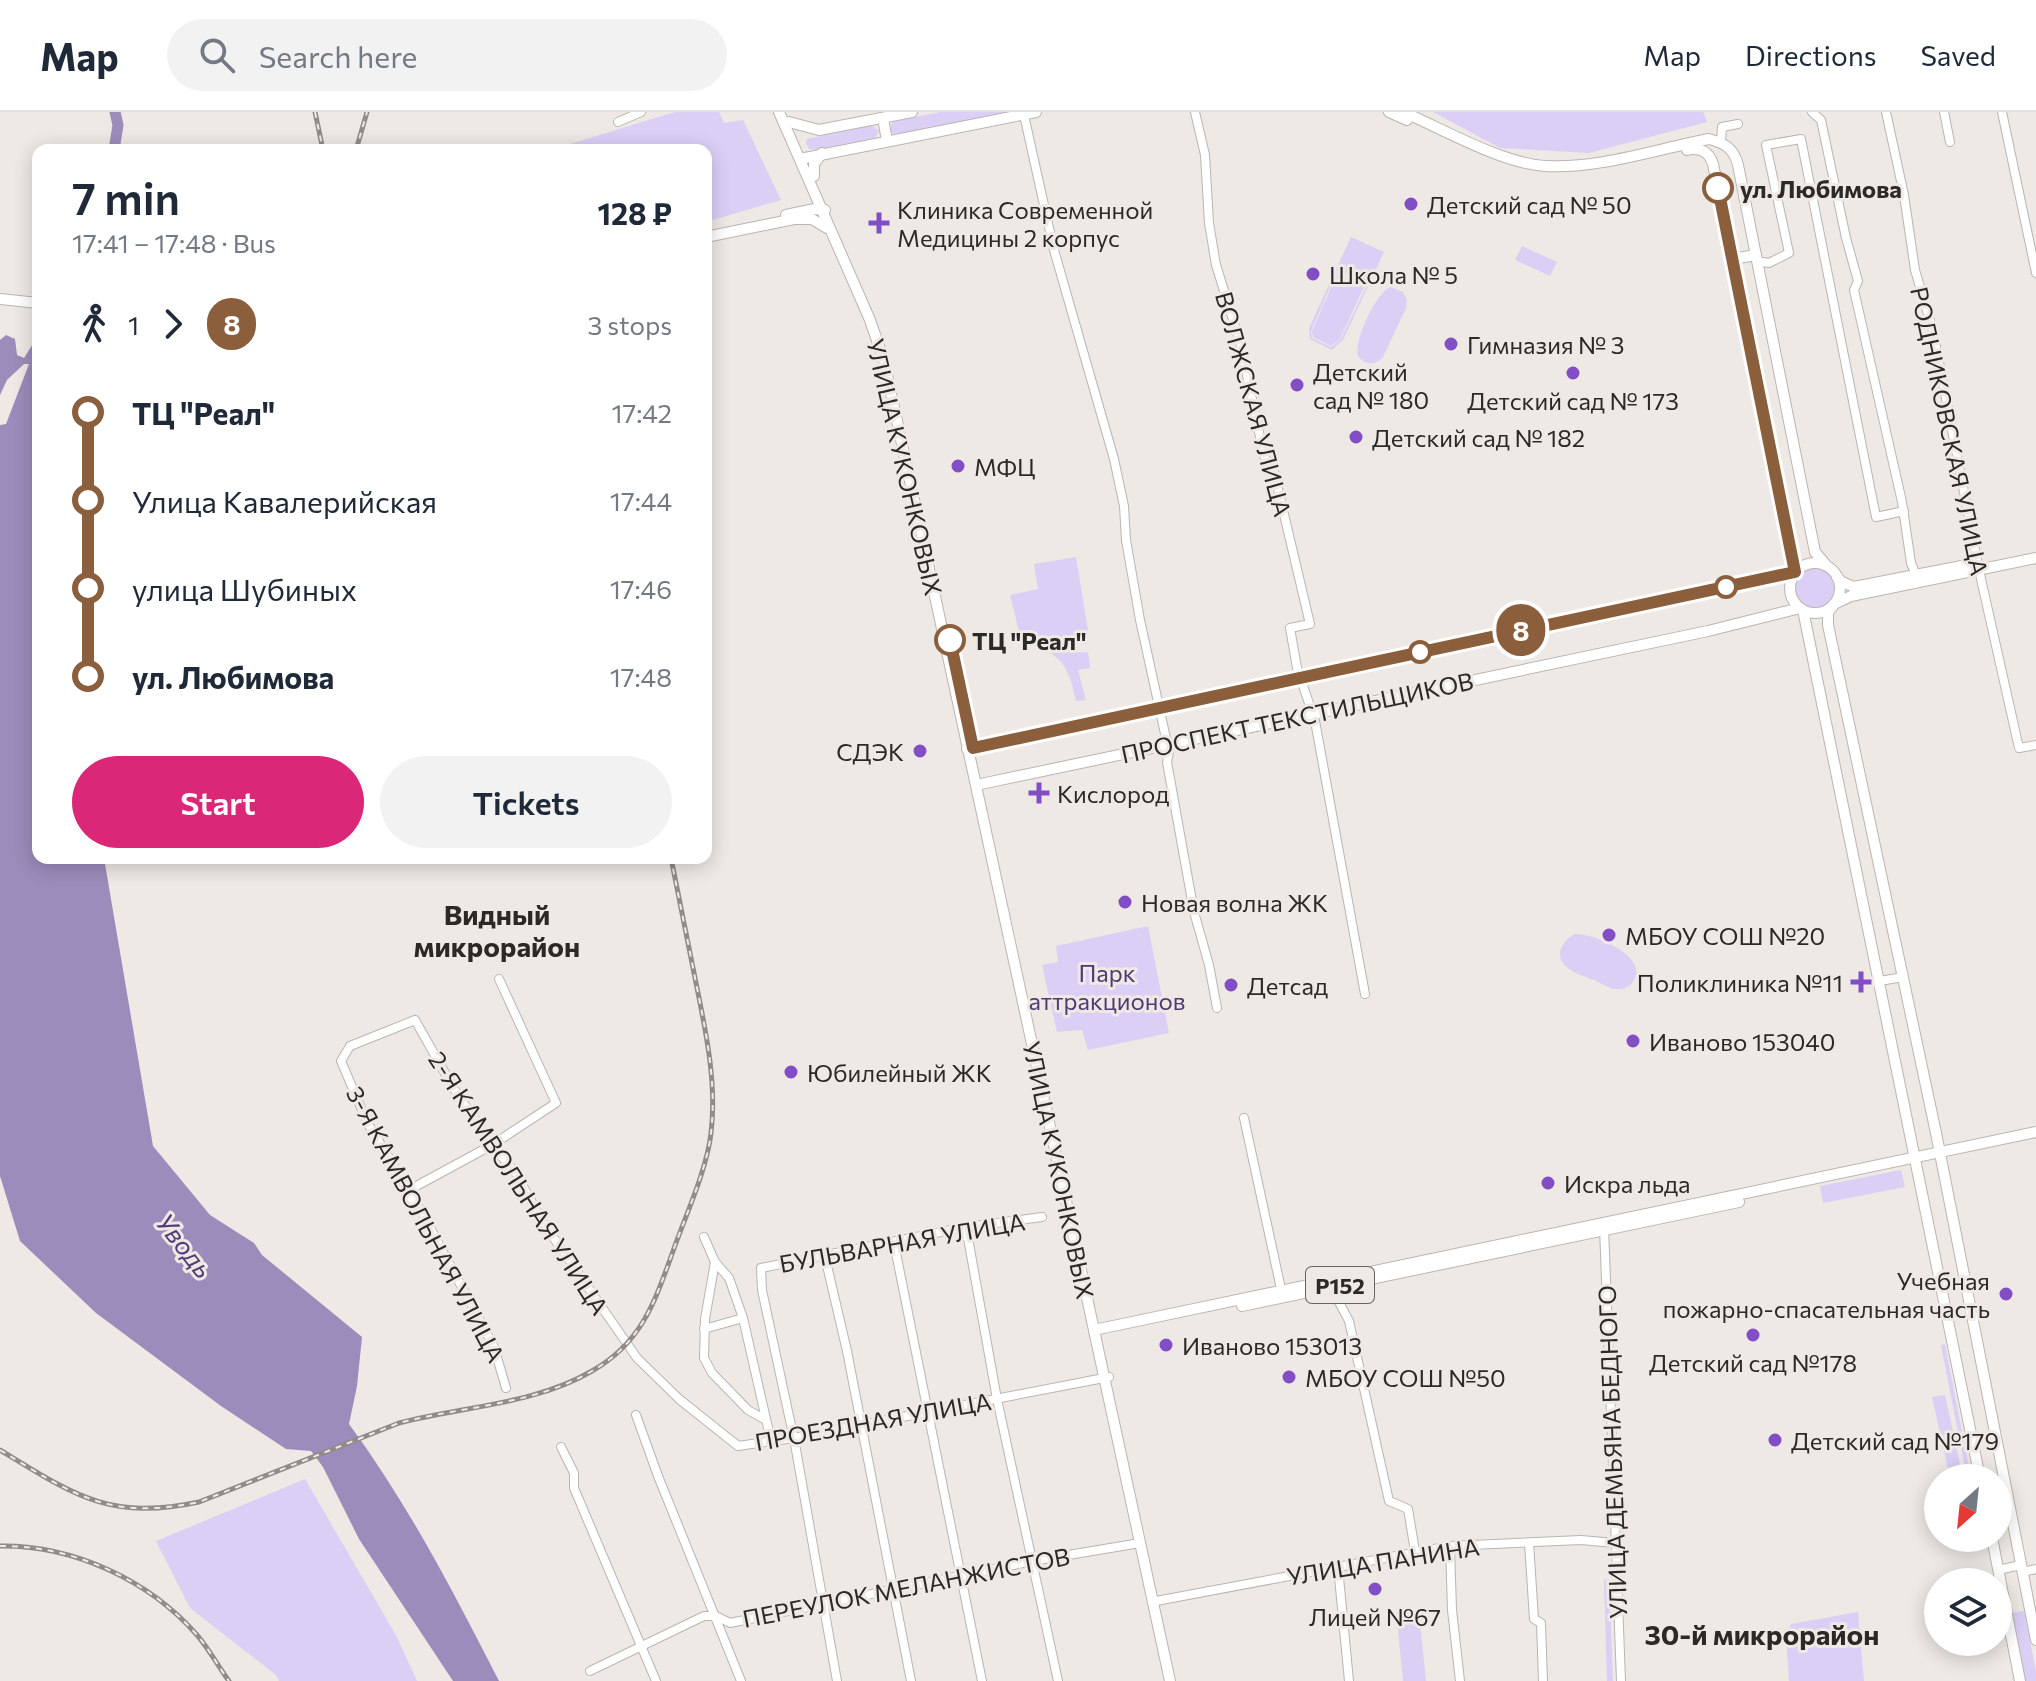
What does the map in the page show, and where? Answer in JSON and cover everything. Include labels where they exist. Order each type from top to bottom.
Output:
[{"type":"main road","name":"УЛИЦА КУКОНКОВЫХ","points":[[779,112],[815,184],[831,232],[870,320],[884,361],[970,749]]},
{"type":"main road","points":[[787,117],[819,130],[912,112]]},
{"type":"main road","points":[[803,158],[1036,112]]},
{"type":"main road","points":[[1389,112],[1507,163],[1542,171],[1576,172],[1696,148],[1708,155],[1713,164],[1795,572],[1790,593],[1802,609],[1977,1464]]},
{"type":"main road","points":[[1403,112],[1509,158],[1543,166],[1578,166],[1709,139],[1731,149],[1736,157],[1815,552],[1842,582],[1854,587],[2036,558]]},
{"type":"main road","name":"УЛИЦА КУКОНКОВЫХ","points":[[787,117],[803,158]]},
{"type":"main road","points":[[883,118],[887,141]]},
{"type":"main road","points":[[794,216],[809,204],[815,184],[814,164],[822,153]]},
{"type":"main road","name":"УЛИЦА КУКОНКОВЫХ","points":[[825,212],[875,317],[890,360],[973,764],[1154,1602]]},
{"type":"main road","points":[[712,233],[825,212]]},
{"type":"main road","points":[[794,216],[812,219],[831,232]]},
{"type":"main road","points":[[1732,259],[1757,258]]},
{"type":"main road","points":[[0,302],[32,305]]},
{"type":"main road","points":[[1802,609],[1821,612],[1851,596],[2036,551]]},
{"type":"main road","points":[[1795,572],[1811,563],[1826,565]]},
{"type":"main road","name":"ПРОСПЕКТ ТЕКСТИЛЬЩИКОВ","points":[[970,749],[1795,572]]},
{"type":"main road","points":[[1837,577],[1840,588],[1828,612],[1828,625],[1940,1155],[1998,1464]]},
{"type":"main road","name":"ПРОСПЕКТ ТЕКСТИЛЬЩИКОВ","points":[[980,780],[998,780],[1802,609]]},
{"type":"main road","name":"УЛИЦА КУКОНКОВЫХ","points":[[973,764],[980,780],[1055,1138]]},
{"type":"main road","name":"Р152","points":[[1097,1332],[1747,1197],[2036,1132]]},
{"type":"main road","name":"Р152","points":[[1940,1155],[2036,1138]]},
{"type":"main road","name":"УЛИЦА КУКОНКОВЫХ","points":[[1107,1378],[1172,1681]]},
{"type":"main road","points":[[2012,1528],[2036,1640]]},
{"type":"main road","points":[[2012,1641],[2020,1681]]},
{"type":"street","points":[[618,122],[641,112]]},
{"type":"street","name":"ВОЛЖСКАЯ УЛИЦА","points":[[1195,112],[1205,155],[1209,223],[1216,265],[1240,342],[1264,456],[1274,472],[1310,624],[1290,628],[1300,678]]},
{"type":"street","points":[[1812,112],[1821,120],[1858,281],[1854,290],[1916,575]]},
{"type":"street","name":"РОДНИКОВСКАЯ УЛИЦА","points":[[1886,112],[1904,195],[1915,270],[1933,331],[1978,566],[2019,748],[2036,745]]},
{"type":"street","points":[[1944,112],[1950,142]]},
{"type":"street","points":[[2002,112],[2036,273]]},
{"type":"street","points":[[1024,115],[1054,250],[1114,459],[1140,620],[1168,744],[1167,762],[1194,912],[1217,1008]]},
{"type":"street","points":[[1721,142],[1722,127],[1738,124]]},
{"type":"street","points":[[1757,258],[1769,263],[1789,253],[1766,145],[1801,139],[1876,517],[1904,511]]},
{"type":"street","points":[[2024,213],[2036,211]]},
{"type":"street","points":[[1300,678],[1311,714],[1365,994]]},
{"type":"street","points":[[1880,981],[1903,977]]},
{"type":"street","points":[[409,1190],[492,1145],[556,1103],[499,979]]},
{"type":"street","name":"2-Я КАМВОЛЬНАЯ УЛИЦА","points":[[341,1061],[350,1046],[415,1020],[454,1089],[492,1145],[515,1172],[558,1245],[627,1345]]},
{"type":"street","name":"3-Я КАМВОЛЬНАЯ УЛИЦА","points":[[341,1061],[368,1124],[420,1209],[489,1337],[504,1371],[506,1388]]},
{"type":"street","points":[[1244,1118],[1282,1293]]},
{"type":"street","name":"БУЛЬВАРНАЯ УЛИЦА","points":[[794,1438],[762,1290],[761,1268],[966,1227],[1042,1217]]},
{"type":"street","name":"УЛИЦА ДЕМЬЯНА БЕДНОГО","points":[[1604,1226],[1621,1681]]},
{"type":"street","points":[[966,1227],[997,1399],[1058,1681]]},
{"type":"street","points":[[704,1237],[715,1262],[729,1278],[743,1318],[771,1441]]},
{"type":"street","points":[[894,1243],[982,1681]]},
{"type":"street","points":[[825,1257],[847,1351],[911,1681]]},
{"type":"street","points":[[715,1262],[704,1329],[704,1358],[712,1373],[748,1410],[766,1420]]},
{"type":"street","points":[[1330,1283],[1349,1321],[1389,1501],[1408,1509],[1415,1551]]},
{"type":"street","points":[[704,1329],[743,1318]]},
{"type":"street","name":"ПРОЕЗДНАЯ УЛИЦА","points":[[627,1345],[679,1399],[738,1446],[860,1426],[1107,1378]]},
{"type":"street","points":[[636,1415],[741,1681]]},
{"type":"street","points":[[794,1438],[837,1681]]},
{"type":"street","points":[[561,1447],[574,1473],[574,1488],[656,1681]]},
{"type":"street","name":"УЛИЦА ПАНИНА","points":[[1154,1602],[1450,1546],[1581,1540],[1615,1543]]},
{"type":"street","name":"ПЕРЕУЛОК МЕЛАНЖИСТОВ","points":[[590,1671],[704,1616],[716,1616],[730,1623],[1033,1561],[1140,1543]]},
{"type":"street","points":[[1529,1543],[1534,1619],[1541,1623],[1543,1681]]},
{"type":"street","points":[[1450,1546],[1451,1597],[1460,1681]]},
{"type":"street","points":[[1338,1567],[1349,1681]]},
{"type":"street","points":[[2012,1569],[2036,1569]]},
{"type":"green space","points":[[675,112],[719,112],[724,123],[743,120],[781,200],[712,220],[712,144],[570,144]]},
{"type":"green space","points":[[941,112],[1012,112],[896,135],[889,131],[893,121]]},
{"type":"green space","points":[[1433,112],[1703,112],[1707,122],[1589,153],[1500,148]]},
{"type":"green space","points":[[871,125],[879,131],[875,138],[818,150],[809,149],[806,143],[807,139]]},
{"type":"green space","points":[[1351,237],[1384,252],[1343,340],[1332,350],[1310,339],[1309,328]],"holes":[[[1336,273],[1366,287],[1341,339],[1331,347],[1312,338],[1311,331]]]},
{"type":"green space","points":[[1522,246],[1557,262],[1550,276],[1515,260]]},
{"type":"green space","points":[[1337,274],[1364,287],[1340,339],[1331,346],[1313,337],[1312,331]]},
{"type":"green space","points":[[1390,287],[1403,292],[1407,300],[1406,308],[1383,357],[1377,362],[1367,363],[1358,356],[1362,330],[1378,298]]},
{"type":"green space","points":[[1076,557],[1088,631],[1068,637],[1072,653],[1088,652],[1090,668],[1078,670],[1086,700],[1076,701],[1069,677],[1060,661],[1053,654],[1021,639],[1010,595],[1038,589],[1034,564]]},
{"type":"green space","points":[[1815,568],[1829,574],[1835,588],[1829,602],[1815,608],[1801,602],[1795,588],[1801,574]]},
{"type":"green space","name":"Парк аттракционов","points":[[1148,926],[1169,1033],[1088,1050],[1082,1030],[1057,1032],[1042,965],[1058,962],[1056,946]]},
{"type":"green space","points":[[1575,934],[1594,937],[1627,955],[1637,971],[1631,984],[1613,989],[1563,964],[1561,949],[1566,940]]},
{"type":"green space","points":[[1901,1170],[1905,1187],[1823,1203],[1820,1186]]},
{"type":"green space","points":[[1945,1344],[1968,1464],[1964,1464],[1941,1345]]},
{"type":"green space","points":[[1945,1395],[1960,1464],[1947,1464],[1932,1397]]},
{"type":"green space","points":[[305,1479],[397,1637],[417,1681],[279,1681],[276,1675],[190,1608],[156,1541]]},
{"type":"green space","points":[[1609,1579],[1613,1681],[1607,1681],[1604,1580]]},
{"type":"green space","points":[[2024,1611],[2036,1681],[2021,1681],[2012,1638],[2012,1613]]},
{"type":"green space","points":[[1858,1612],[1864,1681],[1789,1681],[1786,1637],[1791,1624]]},
{"type":"green space","points":[[1410,1622],[1421,1632],[1426,1681],[1403,1681],[1398,1630]]},
{"type":"water","points":[[6,335],[15,339],[17,355],[24,358],[32,345],[32,864],[105,864],[153,1146],[210,1215],[254,1243],[262,1255],[362,1337],[349,1424],[411,1517],[499,1681],[453,1681],[359,1539],[323,1467],[311,1451],[286,1449],[221,1406],[96,1313],[20,1241],[0,1176],[0,425],[6,424],[29,364],[24,364],[7,380],[0,395],[0,340]]},
{"type":"waterway","name":"Уводь","points":[[115,112],[118,125],[115,144]]},
{"type":"railway","points":[[315,112],[322,144]]},
{"type":"railway","points":[[358,144],[367,112]]},
{"type":"railway","points":[[0,1450],[72,1491],[116,1506],[168,1507],[199,1502],[399,1423],[546,1391],[592,1371],[623,1348],[644,1321],[659,1289],[700,1178],[711,1133],[713,1095],[710,1058],[672,864]]},
{"type":"railway","points":[[0,1546],[27,1547],[82,1559],[133,1582],[178,1615],[206,1646],[229,1681]]},
{"type":"bus line","name":"8","points":[[950,640],[973,748],[1795,572],[1718,188]]},
{"type":"place","name":"ул. Любимова","points":[[1718,188]]},
{"type":"place","name":"Детский сад № 50","points":[[1411,204]]},
{"type":"place","name":"Клиника Современной Медицины 2 корпус","points":[[879,223]]},
{"type":"place","name":"Школа № 5","points":[[1313,274]]},
{"type":"place","name":"Гимназия № 3","points":[[1451,344]]},
{"type":"place","name":"Детский сад № 173","points":[[1573,373]]},
{"type":"place","name":"Детский сад № 180","points":[[1297,385]]},
{"type":"place","name":"Детский сад № 182","points":[[1356,437]]},
{"type":"place","name":"МФЦ","points":[[958,466]]},
{"type":"place","name":"ТЦ \"Реал\"","points":[[950,640]]},
{"type":"place","name":"СДЭК","points":[[920,751]]},
{"type":"place","name":"Кислород","points":[[1039,793]]},
{"type":"place","name":"Новая волна ЖК","points":[[1125,902]]},
{"type":"place","name":"МБОУ СОШ №20","points":[[1609,935]]},
{"type":"place","name":"Поликлиника №11","points":[[1861,982]]},
{"type":"place","name":"Детсад","points":[[1231,985]]},
{"type":"place","name":"Иваново 153040","points":[[1633,1041]]},
{"type":"place","name":"Юбилейный ЖК","points":[[791,1072]]},
{"type":"place","name":"Искра льда","points":[[1548,1183]]},
{"type":"place","name":"Учебная пожарно-спасательная часть","points":[[2006,1294]]},
{"type":"place","name":"Детский сад №178","points":[[1753,1335]]},
{"type":"place","name":"Иваново 153013","points":[[1166,1345]]},
{"type":"place","name":"МБОУ СОШ №50","points":[[1289,1377]]},
{"type":"place","name":"Детский сад №179","points":[[1775,1440]]},
{"type":"place","name":"Лицей №67","points":[[1375,1589]]},
{"type":"district","name":"Видный микрорайон","points":[[497,930]]},
{"type":"district","name":"30-й микрорайон","points":[[1762,1634]]}]
